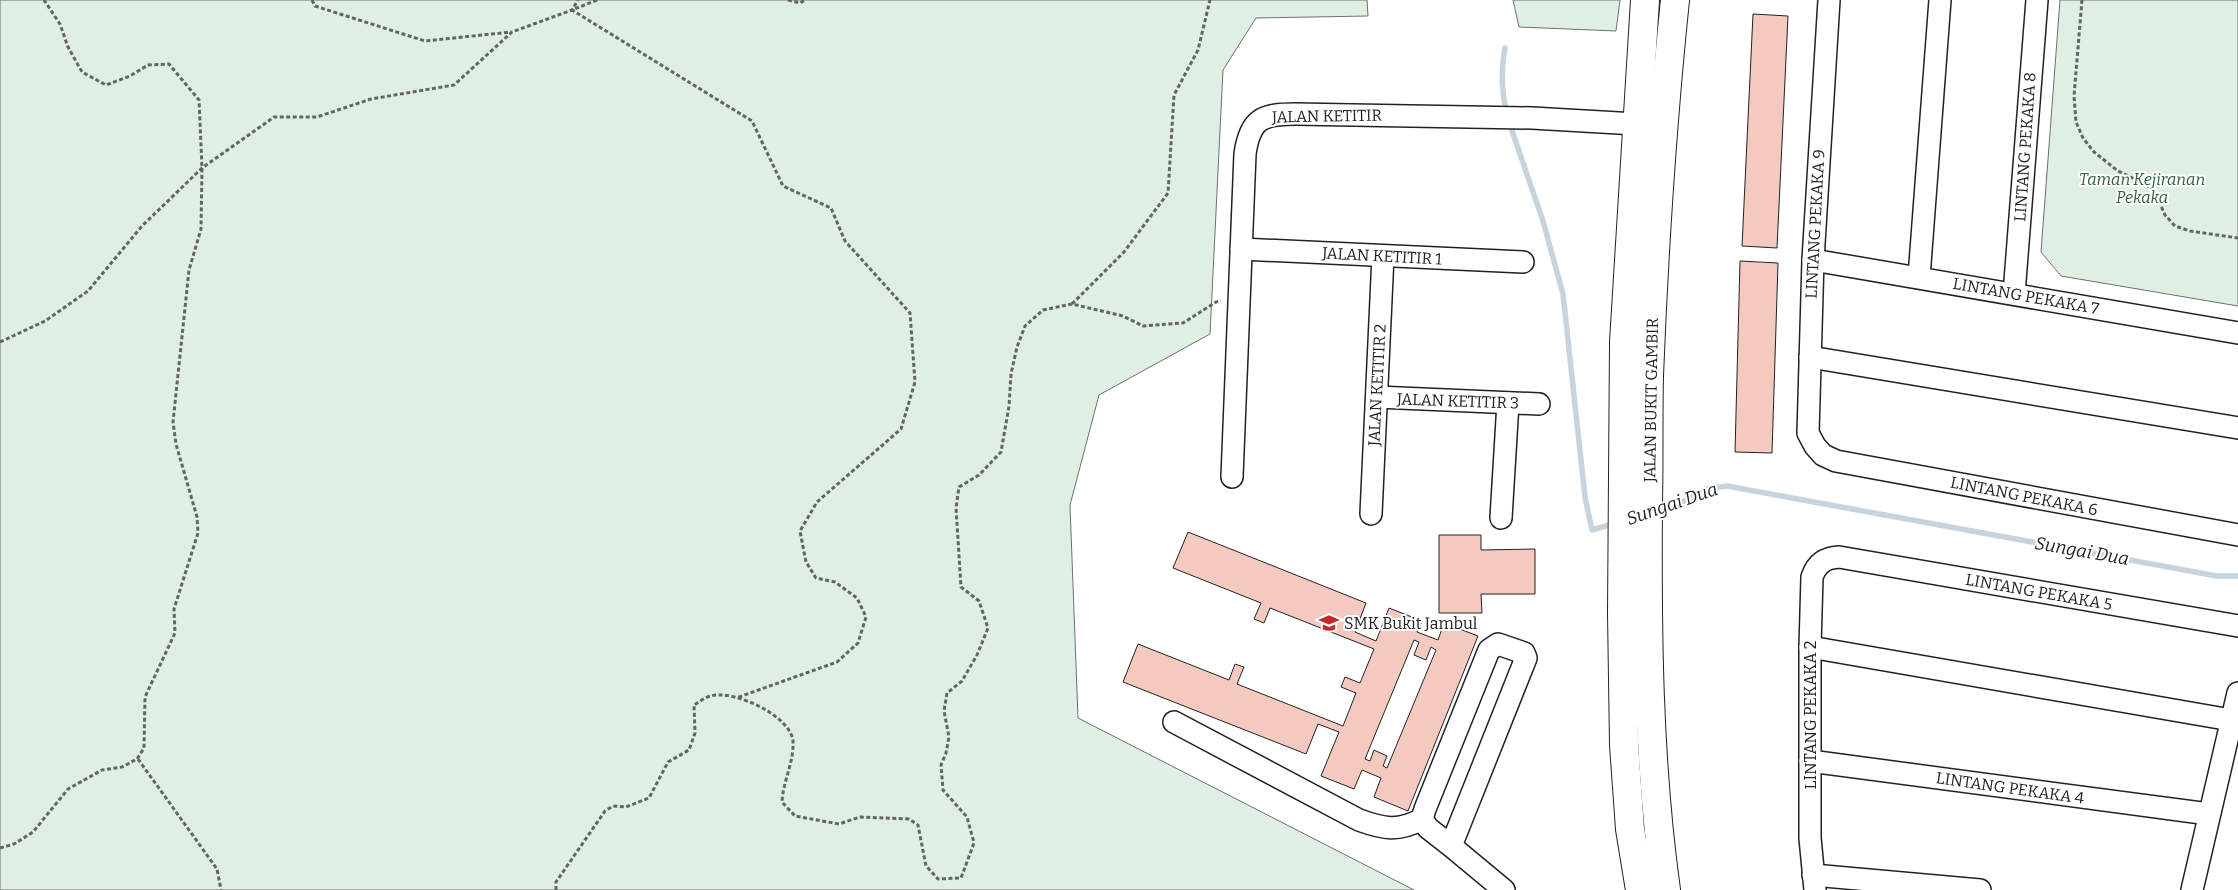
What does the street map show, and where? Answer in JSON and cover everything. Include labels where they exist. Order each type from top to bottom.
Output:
[{"type":"main road","name":"JALAN BUKIT GAMBIR","points":[[1640,890],[1630,830],[1624,745],[1636,548],[1636,488],[1624,342],[1645,0]]},
{"type":"main road","name":"JALAN BUKIT GAMBIR","points":[[1636,488],[1649,377],[1660,161],[1675,0]]},
{"type":"main road","name":"JALAN BUKIT GAMBIR","points":[[1636,548],[1658,830],[1666,890]]},
{"type":"street","name":"LINTANG PEKAKA 9","points":[[1815,446],[1808,433],[1813,260],[1829,0]]},
{"type":"street","points":[[1919,277],[1940,0]]},
{"type":"street","name":"LINTANG PEKAKA 8","points":[[2014,294],[2036,0]]},
{"type":"street","name":"JALAN KETITIR","points":[[1232,477],[1245,154],[1247,138],[1256,122],[1266,116],[1295,114],[1532,118],[1636,124]]},
{"type":"street","name":"JALAN KETITIR 1","points":[[1241,249],[1523,262]]},
{"type":"street","name":"JALAN KETITIR 2","points":[[1372,514],[1383,256]]},
{"type":"street","name":"LINTANG PEKAKA 7","points":[[1813,260],[2238,333]]},
{"type":"street","points":[[1810,357],[2238,428]]},
{"type":"street","name":"JALAN KETITIR 3","points":[[1377,397],[1539,404]]},
{"type":"street","points":[[1501,518],[1508,403]]},
{"type":"street","name":"LINTANG PEKAKA 6","points":[[1815,446],[1824,455],[1836,461],[2238,535]]},
{"type":"street","name":"LINTANG PEKAKA 5","points":[[1839,557],[2238,626]]},
{"type":"street","name":"LINTANG PEKAKA 2","points":[[1814,882],[1810,838],[1812,577],[1815,569],[1821,562],[1839,557]]},
{"type":"street","points":[[1451,846],[1526,658],[1524,653],[1498,644],[1489,650],[1424,809],[1422,819],[1428,828],[1504,890]]},
{"type":"street","points":[[1810,647],[2231,720]]},
{"type":"street","points":[[2192,890],[2238,692]]},
{"type":"street","points":[[1174,722],[1359,820],[1377,827],[1406,828],[1422,819]]},
{"type":"street","name":"LINTANG PEKAKA 4","points":[[1810,761],[2209,814]]},
{"type":"street","points":[[1814,882],[1980,890]]},
{"type":"path","points":[[0,848],[14,844],[33,832],[68,789],[102,770],[122,767],[138,759],[144,748],[145,697],[175,633],[174,609],[198,534],[197,517],[176,444],[173,422],[189,270],[201,229],[202,168],[199,100],[169,64],[148,65],[130,76],[106,85],[82,72],[68,47],[60,24],[44,0]]},
{"type":"path","points":[[312,0],[315,6],[425,41],[512,32],[597,0]]},
{"type":"path","points":[[572,10],[578,0]]},
{"type":"path","points":[[788,0],[800,3],[805,0]]},
{"type":"path","points":[[1072,304],[1124,252],[1168,194],[1174,95],[1198,50],[1210,0]]},
{"type":"path","points":[[2082,0],[2074,96],[2076,122],[2083,138],[2094,152],[2118,172],[2147,185],[2157,197],[2165,215],[2176,226],[2190,231],[2238,238]]},
{"type":"path","points":[[572,10],[752,121],[783,186],[831,208],[845,241],[910,313],[915,382],[901,429],[817,502],[800,531],[806,562],[816,578],[835,582],[857,598],[866,617],[858,643],[837,662],[736,698]]},
{"type":"path","points":[[0,342],[45,321],[88,291],[142,226],[202,168],[274,117],[317,117],[371,99],[454,85],[512,32]]},
{"type":"path","points":[[556,890],[556,882],[605,811],[612,806],[626,806],[649,798],[668,762],[689,750],[695,733],[694,705],[712,695],[736,698],[762,707],[786,724],[793,739],[792,764],[783,789],[782,802],[795,816],[839,824],[860,817],[909,819],[918,825],[926,866],[938,879],[961,878],[974,842],[967,817],[943,790],[941,765],[946,753],[948,737],[944,711],[947,693],[962,681],[977,655],[988,628],[979,601],[961,587],[956,508],[959,487],[979,475],[1001,452],[1009,406],[1011,374],[1017,347],[1025,326],[1043,310],[1072,304],[1123,316],[1143,326],[1183,323],[1216,302],[1239,301]]},
{"type":"path","points":[[138,759],[217,869],[221,890]]},
{"type":"green space","points":[[0,0],[1367,0],[1368,16],[1256,18],[1223,70],[1210,334],[1099,395],[1070,505],[1078,718],[1414,890],[0,890]]},
{"type":"green space","points":[[1513,0],[1620,0],[1616,31],[1519,27]]},
{"type":"green space","name":"Taman Kejiranan Pekaka","points":[[2060,0],[2238,0],[2238,306],[2061,276],[2041,252]]},
{"type":"building","points":[[1753,14],[1788,16],[1777,248],[1742,246]]},
{"type":"building","points":[[1740,261],[1778,263],[1772,453],[1735,452]]},
{"type":"building","points":[[1188,532],[1366,603],[1355,632],[1376,641],[1389,608],[1422,621],[1417,632],[1438,640],[1444,623],[1478,636],[1408,811],[1374,797],[1381,778],[1362,770],[1354,789],[1321,776],[1339,732],[1318,724],[1306,754],[1123,682],[1138,644],[1229,680],[1235,664],[1244,667],[1237,684],[1343,726],[1356,693],[1341,687],[1345,677],[1360,683],[1374,649],[1270,608],[1264,623],[1254,619],[1261,603],[1173,568]],"holes":[[[1414,640],[1419,642],[1414,655],[1426,660],[1431,647],[1436,650],[1387,768],[1383,766],[1387,756],[1374,750],[1370,761],[1365,759]]]},
{"type":"building","points":[[1439,535],[1481,535],[1481,550],[1535,549],[1535,594],[1481,594],[1482,613],[1439,613]]},
{"type":"waterway","name":"Sungai Dua","points":[[1505,48],[1502,80],[1507,113]]},
{"type":"waterway","name":"Sungai Dua","points":[[1509,122],[1543,221],[1563,294],[1585,497],[1592,530],[1616,523]]},
{"type":"waterway","name":"Sungai Dua","points":[[1656,512],[1672,508],[1706,489],[1727,486],[2217,576],[2238,576]]},
{"type":"place","name":"SMK Bukit Jambul","points":[[1329,623]]}]
